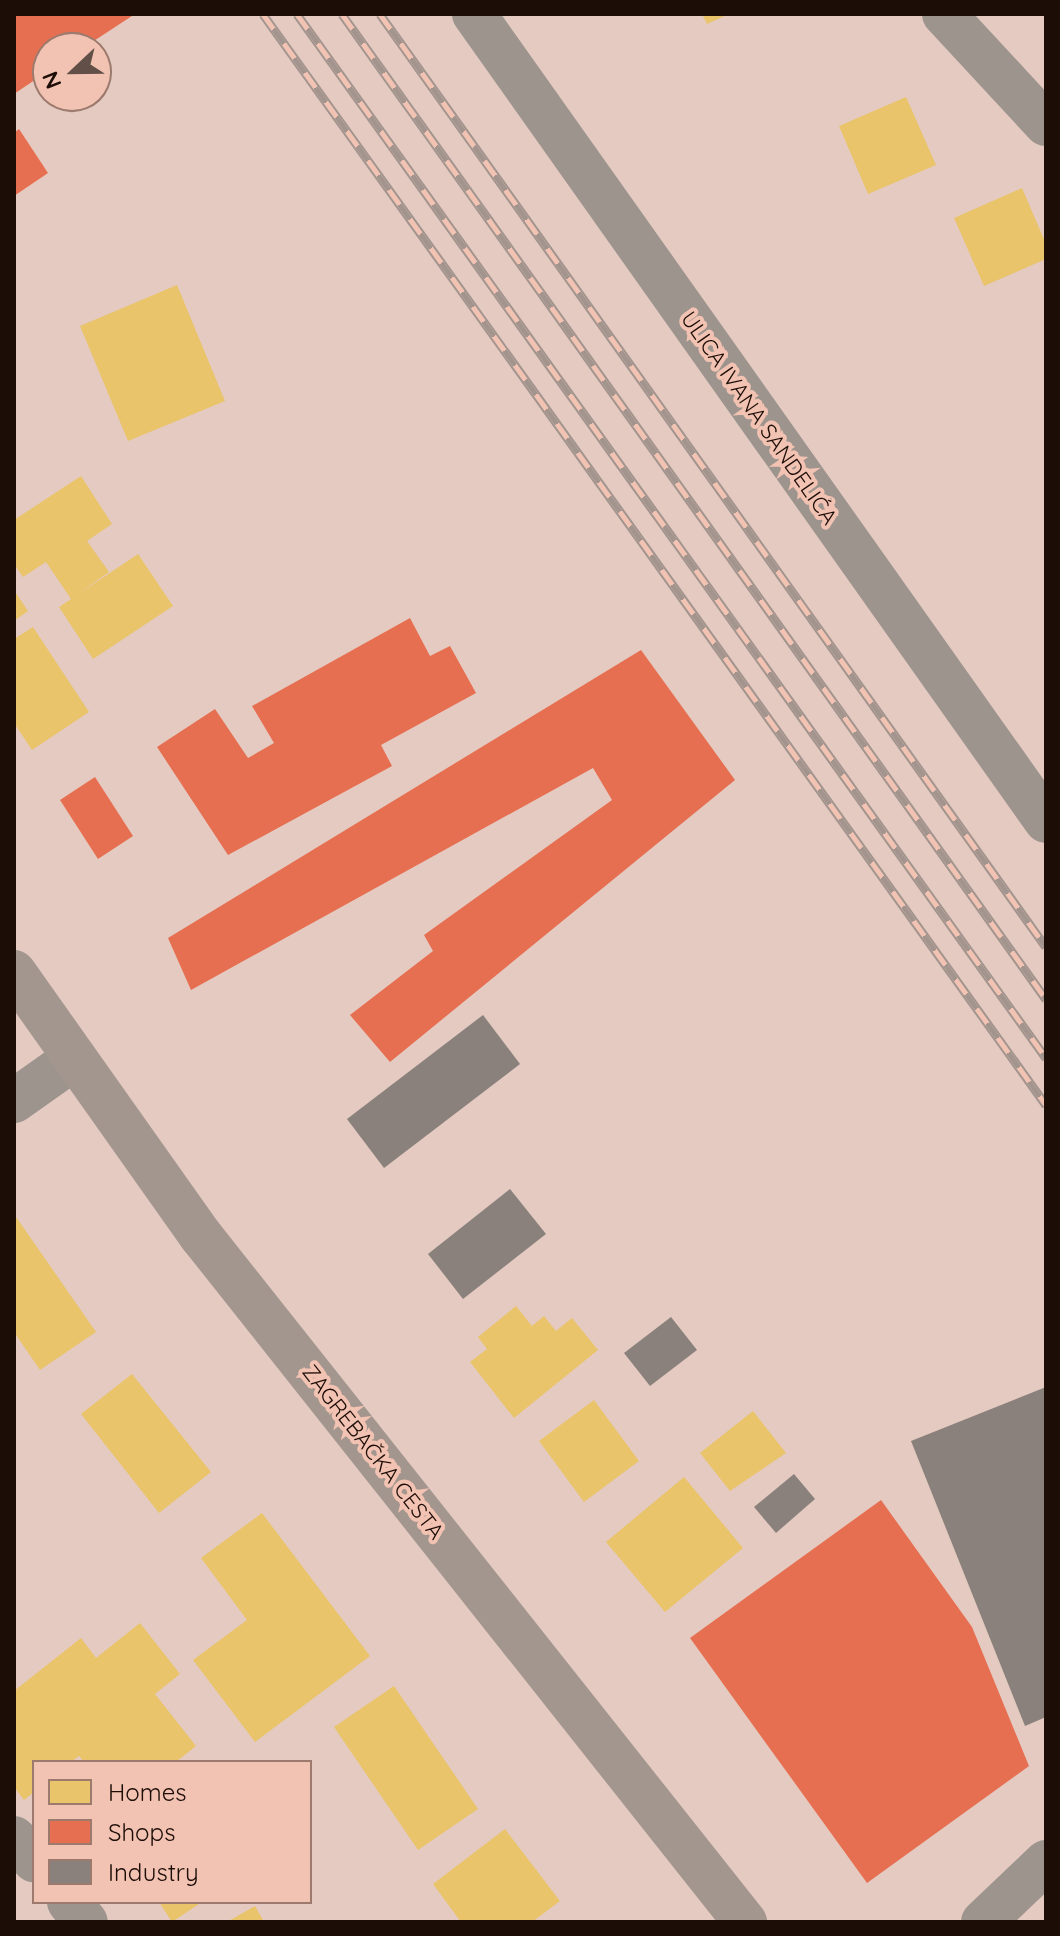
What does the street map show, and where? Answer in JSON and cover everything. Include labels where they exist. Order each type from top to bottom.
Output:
[{"type":"main road","name":"ZAGREBAČKA CESTA","points":[[14,972],[72,1060],[201,1236],[745,1922]]},
{"type":"street","name":"ULICA IVANA SANDELIĆA","points":[[474,14],[1046,821]]},
{"type":"street","points":[[944,14],[1046,124]]},
{"type":"street","points":[[14,1101],[72,1060]]},
{"type":"street","points":[[14,1838],[32,1858]]},
{"type":"street","points":[[983,1922],[1046,1862]]},
{"type":"street","points":[[71,1904],[86,1922]]},
{"type":"building: Homes","points":[[702,14],[729,14],[707,24]]},
{"type":"building: Homes","points":[[906,97],[936,165],[868,194],[839,126]]},
{"type":"building: Homes","points":[[1022,188],[1046,244],[1046,259],[984,286],[954,218]]},
{"type":"building: Homes","points":[[177,285],[225,401],[128,441],[80,326]]},
{"type":"building: Homes","points":[[81,476],[112,524],[87,541],[109,572],[77,595],[138,554],[173,606],[93,659],[59,607],[71,599],[46,562],[23,577],[14,564],[14,520]]},
{"type":"building: Homes","points":[[14,590],[28,611],[14,621]]},
{"type":"building: Homes","points":[[33,627],[89,712],[32,750],[14,723],[14,639]]},
{"type":"building: Homes","points":[[14,1214],[96,1332],[40,1370],[14,1332]]},
{"type":"building: Homes","points":[[516,1306],[532,1326],[544,1316],[556,1331],[572,1318],[598,1350],[514,1418],[470,1362],[487,1349],[478,1337]]},
{"type":"building: Homes","points":[[132,1374],[211,1472],[159,1513],[81,1414]]},
{"type":"building: Homes","points":[[594,1400],[639,1461],[584,1502],[539,1441]]},
{"type":"building: Homes","points":[[753,1411],[786,1453],[730,1491],[700,1453]]},
{"type":"building: Homes","points":[[684,1477],[743,1548],[665,1612],[606,1542]]},
{"type":"building: Homes","points":[[262,1513],[370,1656],[255,1742],[193,1660],[247,1620],[201,1558]]},
{"type":"building: Homes","points":[[140,1623],[180,1674],[155,1694],[196,1746],[178,1760],[82,1760],[79,1756],[74,1760],[32,1760],[32,1794],[24,1800],[14,1787],[14,1691],[81,1638],[96,1658]]},
{"type":"building: Homes","points":[[394,1686],[478,1809],[418,1850],[334,1727]]},
{"type":"building: Homes","points":[[505,1829],[560,1901],[532,1922],[461,1922],[433,1884]]},
{"type":"building: Homes","points":[[160,1904],[199,1904],[172,1922]]},
{"type":"building: Homes","points":[[255,1906],[264,1922],[227,1922]]},
{"type":"building: Shops","points":[[14,14],[135,14],[107,32],[32,32],[32,82],[14,94]]},
{"type":"building: Shops","points":[[19,129],[48,173],[14,196],[14,133]]},
{"type":"building: Shops","points":[[410,618],[430,656],[450,646],[476,693],[381,745],[392,766],[228,855],[157,747],[215,709],[248,758],[274,743],[252,706]]},
{"type":"building: Shops","points":[[641,650],[735,780],[390,1062],[350,1015],[433,951],[424,935],[612,800],[593,768],[191,990],[168,938]]},
{"type":"building: Shops","points":[[95,777],[133,836],[98,859],[60,800]]},
{"type":"building: Shops","points":[[881,1500],[972,1627],[1029,1766],[867,1883],[690,1638]]},
{"type":"building: Industry","points":[[483,1015],[520,1064],[384,1168],[347,1119]]},
{"type":"building: Industry","points":[[510,1189],[546,1234],[463,1299],[428,1254]]},
{"type":"building: Industry","points":[[671,1317],[697,1350],[650,1386],[624,1353]]},
{"type":"building: Industry","points":[[1046,1387],[1046,1717],[1025,1726],[911,1441]]},
{"type":"building: Industry","points":[[794,1474],[815,1499],[776,1533],[754,1507]]},
{"type":"railway","points":[[263,14],[1046,1105]]},
{"type":"railway","points":[[297,14],[1046,1058]]},
{"type":"railway","points":[[342,14],[1046,999]]},
{"type":"railway","points":[[380,14],[1046,947]]}]
